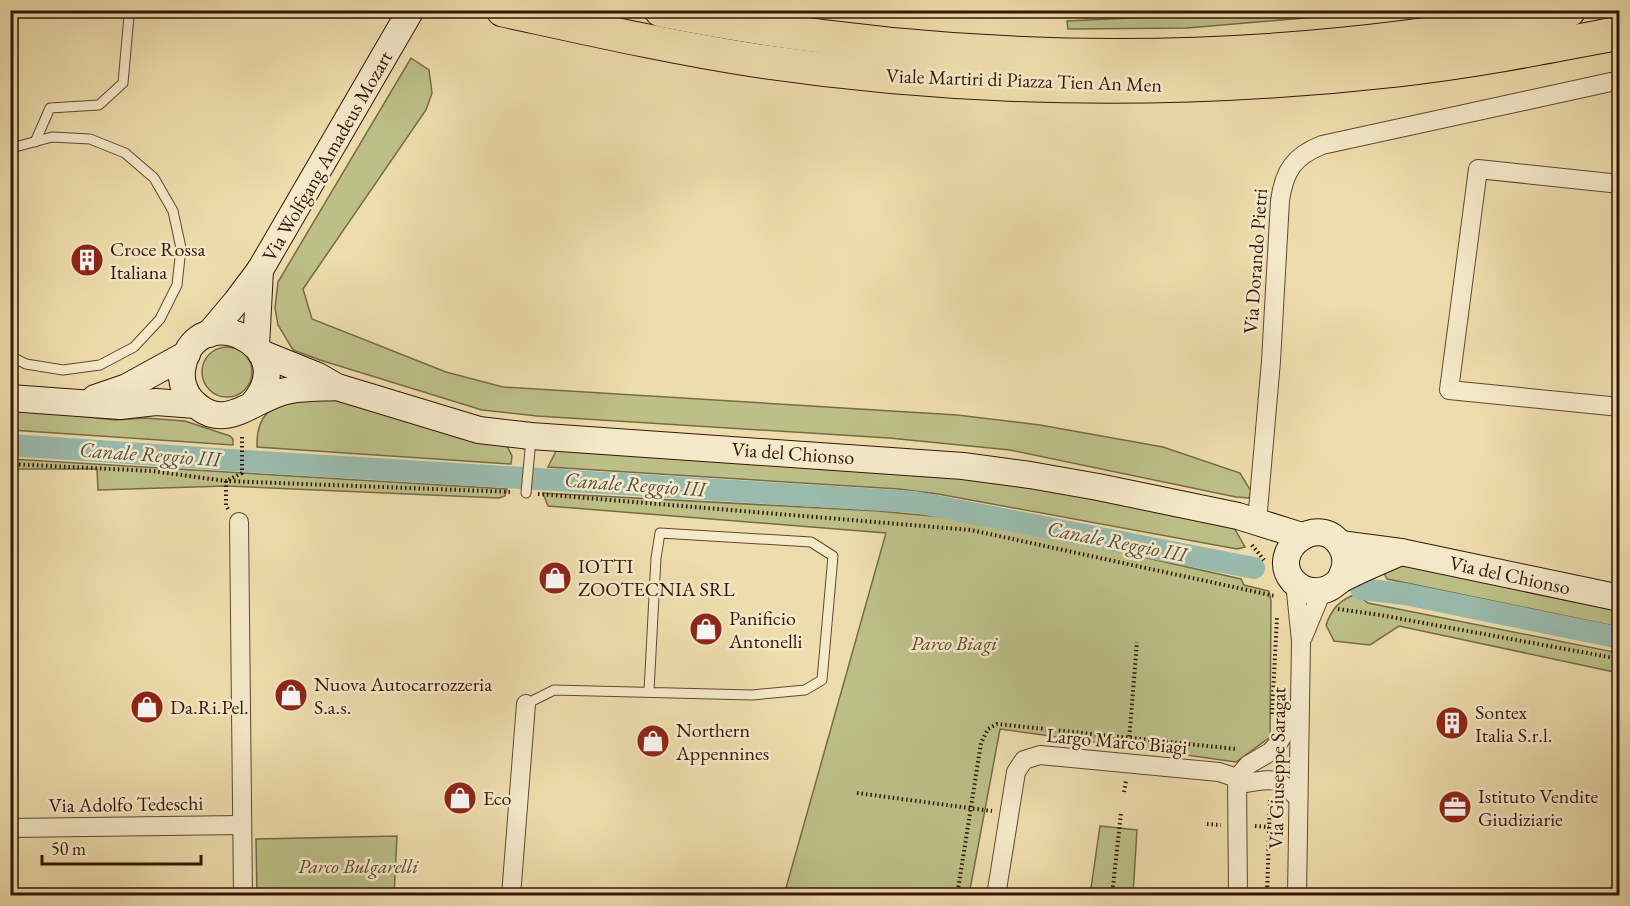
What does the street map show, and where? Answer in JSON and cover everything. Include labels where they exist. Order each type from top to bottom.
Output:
[{"type":"highway","name":"Viale Martiri di Piazza Tien An Men","points":[[503,10],[657,44],[753,60],[864,74],[1049,86],[1128,87],[1299,80],[1399,70],[1493,57],[1620,33]]},
{"type":"highway","name":"Viale Martiri di Piazza Tien An Men","points":[[662,10],[806,35],[892,45],[978,51],[1103,55],[1209,54],[1341,44],[1453,30],[1569,10]]},
{"type":"main road","name":"Via Wolfgang Amadeus Mozart","points":[[209,334],[260,270],[411,10]]},
{"type":"main road","name":"Via Wolfgang Amadeus Mozart","points":[[259,350],[260,270]]},
{"type":"main road","name":"Via del Chionso","points":[[83,402],[127,387],[187,354],[198,340],[209,334],[230,331],[249,339],[259,350],[337,387],[478,430],[531,436],[963,466],[1075,483],[1249,520],[1302,536],[1319,532],[1334,538],[1340,544],[1401,552],[1620,598]]},
{"type":"main road","points":[[252,405],[259,397],[266,375],[259,350]]},
{"type":"main road","points":[[187,354],[182,372],[183,385],[188,396],[196,405]]},
{"type":"main road","name":"Via del Chionso","points":[[10,398],[120,406],[156,402],[196,405],[206,412],[230,415],[242,412],[282,392],[337,387]]},
{"type":"main road","points":[[1249,520],[1284,583],[1311,591],[1325,593],[1401,552]]},
{"type":"main road","points":[[1284,583],[1289,550],[1302,536]]},
{"type":"main road","points":[[1325,593],[1344,572],[1345,553],[1340,544]]},
{"type":"street","name":"Via Dorando Pietri","points":[[1249,520],[1270,361],[1280,201],[1284,181],[1292,165],[1305,153],[1322,145],[1620,80]]},
{"type":"street","points":[[1620,184],[1479,169],[1449,390],[1620,407]]},
{"type":"street","points":[[239,522],[243,896]]},
{"type":"street","name":"Via Giuseppe Saragat","points":[[1284,583],[1301,642],[1297,896]]},
{"type":"street","name":"Via Giuseppe Saragat","points":[[1301,642],[1325,593]]},
{"type":"street","points":[[511,896],[526,704]]},
{"type":"street","points":[[1238,896],[1237,778],[1248,765],[1270,752],[1287,731],[1300,706]]},
{"type":"street","name":"Largo Marco Biagi","points":[[996,896],[1016,772],[1019,765],[1031,757],[1219,772],[1245,783],[1271,779]]},
{"type":"street","points":[[1271,779],[1283,783],[1298,798]]},
{"type":"street","name":"Via Adolfo Tedeschi","points":[[10,828],[242,825]]},
{"type":"lane","points":[[35,142],[50,108],[99,105],[123,83],[128,10]]},
{"type":"lane","points":[[10,150],[52,137],[90,139],[125,153],[154,178],[173,211],[181,248],[177,285],[160,319],[134,347],[100,364],[63,370],[26,364],[10,356]]},
{"type":"lane","points":[[526,493],[531,436]]},
{"type":"lane","points":[[526,704],[554,690],[752,695],[805,690],[822,680],[833,556],[811,542],[660,533],[656,558],[649,691]]},
{"type":"path","points":[[226,482],[242,473],[242,448]]},
{"type":"path","points":[[10,464],[152,471],[226,482],[526,493],[971,530],[1284,583]]},
{"type":"path","points":[[226,482],[226,506],[239,522]]},
{"type":"path","points":[[1249,520],[1240,531],[1284,583],[1270,752]]},
{"type":"path","points":[[1325,593],[1380,615],[1620,659]]},
{"type":"path","points":[[1124,792],[1137,642]]},
{"type":"path","points":[[1267,896],[1271,779]]},
{"type":"path","points":[[1114,781],[1137,783]]},
{"type":"path","points":[[857,793],[1008,814]]},
{"type":"path","points":[[1112,896],[1122,813]]},
{"type":"path","points":[[1222,836],[1223,817]]},
{"type":"green space","points":[[1296,10],[1341,11],[1340,15],[1187,28],[1068,29],[1067,21]]},
{"type":"green space","points":[[411,58],[429,70],[432,93],[426,110],[303,289],[312,319],[446,372],[503,387],[957,415],[1040,425],[1163,447],[1240,473],[1251,491],[1249,498],[1010,450],[889,438],[537,416],[482,410],[293,350],[278,325],[275,308],[278,282]]},
{"type":"green space","points":[[227,347],[236,349],[247,358],[252,372],[250,381],[241,392],[227,397],[218,395],[207,386],[202,372],[204,363],[213,352]]},
{"type":"green space","points":[[304,394],[328,395],[506,444],[512,456],[511,464],[257,447],[260,425],[269,411]]},
{"type":"green space","points":[[10,408],[115,420],[145,418],[185,421],[230,436],[233,439],[233,445],[11,430]]},
{"type":"green space","points":[[558,447],[1007,480],[1233,526],[1245,547],[1237,549],[938,494],[899,489],[548,467]]},
{"type":"green space","points":[[10,459],[507,489],[505,496],[499,498],[226,486],[98,490],[97,469],[11,469]]},
{"type":"green space","name":"Parco Biagi","points":[[543,493],[878,511],[962,519],[1241,579],[1244,585],[1269,591],[1271,601],[1270,737],[1236,762],[1000,729],[969,895],[784,895],[886,533],[548,506]]},
{"type":"green space","points":[[1403,562],[1619,605],[1619,627],[1387,579],[1384,573]]},
{"type":"green space","points":[[1356,594],[1368,603],[1619,653],[1619,673],[1399,626],[1370,645],[1334,641],[1326,625],[1328,619],[1337,605]]},
{"type":"green space","points":[[1100,826],[1137,830],[1133,895],[1090,895]]},
{"type":"green space","name":"Parco Bulgarelli","points":[[397,836],[394,895],[257,895],[256,839]]},
{"type":"waterway","name":"Canale Reggio III","points":[[10,445],[915,502],[1254,568]]},
{"type":"waterway","name":"Canale Reggio III","points":[[1361,589],[1405,594],[1620,638]]},
{"type":"place","name":"Croce Rossa Italiana","points":[[87,260]]},
{"type":"place","name":"IOTTI ZOOTECNIA SRL","points":[[555,578]]},
{"type":"place","name":"Panificio Antonelli","points":[[706,629]]},
{"type":"place","name":"Nuova Autocarrozzeria S.a.s.","points":[[291,695]]},
{"type":"place","name":"Da.Ri.Pel.","points":[[147,707]]},
{"type":"place","name":"Sontex Italia S.r.l.","points":[[1452,723]]},
{"type":"place","name":"Northern Appennines","points":[[653,741]]},
{"type":"place","name":"Eco","points":[[460,798]]},
{"type":"place","name":"Istituto Vendite Giudiziarie","points":[[1455,807]]}]
